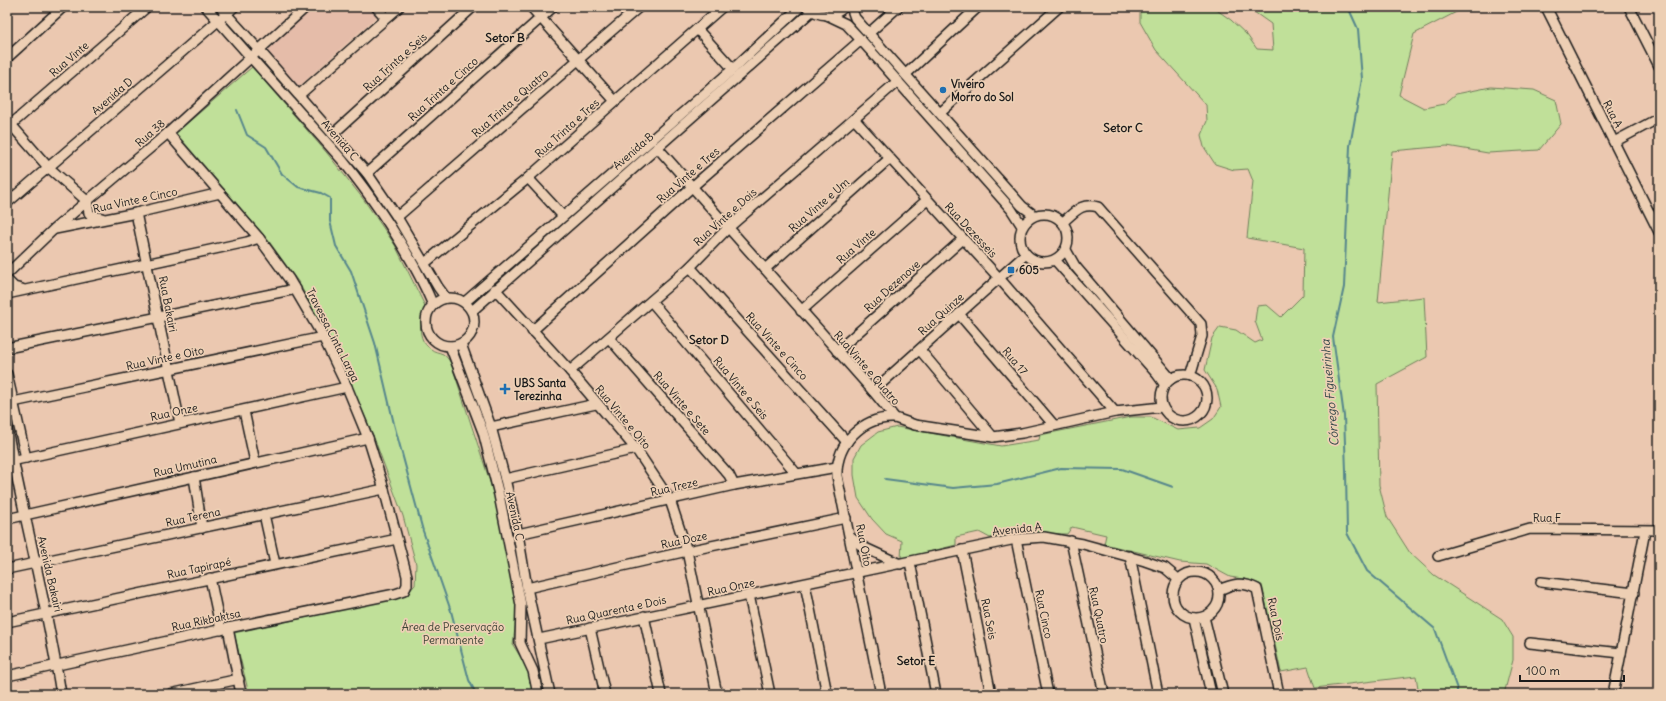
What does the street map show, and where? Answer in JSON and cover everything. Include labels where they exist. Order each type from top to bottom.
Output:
[{"type":"street","points":[[7,58],[63,7]]},
{"type":"street","name":"Rua Vinte","points":[[8,124],[147,7]]},
{"type":"street","name":"Avenida C","points":[[206,7],[343,161],[364,188],[381,211],[411,262],[433,305]]},
{"type":"street","name":"Avenida D","points":[[7,203],[218,20],[223,10],[234,7]]},
{"type":"street","name":"Rua 38","points":[[7,274],[54,229],[168,133],[306,7]]},
{"type":"street","points":[[376,7],[386,18]]},
{"type":"street","points":[[299,96],[399,7]]},
{"type":"street","name":"Rua Trinta e Seis","points":[[333,134],[473,7]]},
{"type":"street","points":[[531,7],[615,101]]},
{"type":"street","name":"Rua Trinta e Cinco","points":[[367,173],[553,7]]},
{"type":"street","name":"Rua Trinta e Quatro","points":[[397,217],[639,7]]},
{"type":"street","name":"Rua Trinta e Tres","points":[[425,264],[528,178],[722,7]]},
{"type":"street","name":"Avenida B","points":[[465,302],[733,69],[800,7]]},
{"type":"street","points":[[810,9],[819,14],[827,15],[834,14],[844,7]]},
{"type":"street","points":[[851,7],[855,18],[1022,206],[1034,215]]},
{"type":"street","points":[[869,33],[898,7]]},
{"type":"street","points":[[906,74],[978,7]]},
{"type":"street","points":[[940,113],[1059,7]]},
{"type":"street","name":"Rua A","points":[[1546,7],[1659,232]]},
{"type":"street","points":[[1629,7],[1659,66]]},
{"type":"street","name":"Avenida B","points":[[472,311],[810,9]]},
{"type":"street","name":"Avenida C","points":[[223,10],[367,173],[397,217],[446,298]]},
{"type":"street","points":[[827,15],[846,24],[861,40],[1011,209],[1022,226]]},
{"type":"street","points":[[697,28],[733,69]]},
{"type":"street","name":"Rua Vinte e Tres","points":[[532,331],[692,187],[861,40]]},
{"type":"street","name":"Rua Vinte e Dois","points":[[570,371],[690,266],[728,228],[855,120],[898,81]]},
{"type":"street","points":[[1614,142],[1659,118]]},
{"type":"street","name":"Rua Dezesseis","points":[[855,120],[999,278],[1114,412]]},
{"type":"street","points":[[8,124],[48,167],[87,201],[89,213],[91,215],[108,219]]},
{"type":"street","name":"Travessa Cinta Larga","points":[[168,133],[259,238],[296,289],[323,337],[347,387],[368,438],[384,489],[407,576],[407,585]]},
{"type":"street","name":"Rua Vinte e Quatro","points":[[656,147],[873,391],[895,418],[916,425],[993,437],[1114,412],[1162,407]]},
{"type":"street","name":"Rua Vinte e Um","points":[[765,269],[889,159]]},
{"type":"street","points":[[528,178],[563,216]]},
{"type":"street","name":"Rua Vinte e Cinco","points":[[54,229],[136,213],[220,193]]},
{"type":"street","name":"Rua Vinte","points":[[801,311],[927,200]]},
{"type":"street","points":[[1063,222],[1080,207],[1090,205],[1098,207],[1201,324],[1202,336],[1190,376]]},
{"type":"street","name":"Rua Bakairi","points":[[136,213],[148,264],[168,370],[180,423]]},
{"type":"street","points":[[1050,214],[1057,217],[1063,222],[1069,234],[1069,241],[1066,250],[1055,260],[1039,262],[1026,254],[1020,241],[1020,234],[1022,226],[1034,215],[1050,214]]},
{"type":"street","points":[[7,294],[247,242],[259,238]]},
{"type":"street","name":"Rua Dezenove","points":[[837,351],[963,239]]},
{"type":"street","points":[[1066,250],[1075,266],[1168,382]]},
{"type":"street","name":"Rua Quinze","points":[[873,391],[1026,254]]},
{"type":"street","points":[[1055,260],[1157,374],[1168,382]]},
{"type":"street","name":"Rua Vinte e Cinco","points":[[690,266],[847,442]]},
{"type":"street","points":[[7,280],[14,287],[24,290]]},
{"type":"street","points":[[7,348],[296,289]]},
{"type":"street","name":"Rua Vinte e Oito","points":[[495,290],[570,371],[596,404],[636,449],[670,500],[687,551],[699,606]]},
{"type":"street","points":[[446,298],[456,298],[465,302],[472,311],[475,324],[473,332],[468,339],[461,344],[450,346],[439,343],[428,333],[426,318],[433,305],[439,300],[446,298]]},
{"type":"street","name":"Rua Vinte e Seis","points":[[651,301],[796,473]]},
{"type":"street","name":"Rua 17","points":[[959,314],[1053,424]]},
{"type":"street","name":"Rua Vinte e Oito","points":[[13,402],[323,337]]},
{"type":"street","name":"Rua Vinte e Sete","points":[[609,338],[729,475],[734,485]]},
{"type":"street","name":"Avenida C","points":[[461,344],[491,427],[505,479],[518,534],[527,588],[550,694]]},
{"type":"street","name":"Avenida C","points":[[450,346],[483,432],[499,495],[521,604],[522,622],[519,632],[520,643],[533,671],[538,694]]},
{"type":"street","points":[[920,350],[993,437]]},
{"type":"street","points":[[7,374],[26,458]]},
{"type":"street","points":[[1177,376],[1190,376],[1197,379],[1207,392],[1208,400],[1206,407],[1202,414],[1188,422],[1172,419],[1166,414],[1162,407],[1161,392],[1168,382],[1177,376]]},
{"type":"street","name":"Rua Onze","points":[[10,461],[180,423],[244,411],[347,387]]},
{"type":"street","points":[[491,427],[596,404]]},
{"type":"street","points":[[244,411],[256,462]]},
{"type":"street","name":"Rua Oito","points":[[881,694],[837,476],[837,467],[842,449],[862,427],[878,419],[895,418]]},
{"type":"street","name":"Avenida Bakairi","points":[[7,429],[10,461],[36,563],[61,694]]},
{"type":"street","name":"Rua Umutina","points":[[7,519],[368,438]]},
{"type":"street","points":[[505,479],[636,449]]},
{"type":"street","name":"Rua Treze","points":[[518,534],[734,485],[837,467]]},
{"type":"street","points":[[194,477],[202,528]]},
{"type":"street","name":"Rua Terena","points":[[7,569],[384,489]]},
{"type":"street","points":[[264,514],[275,564]]},
{"type":"street","name":"Rua Doze","points":[[527,588],[687,551],[846,518]]},
{"type":"street","name":"Rua F","points":[[1438,556],[1530,529],[1659,530]]},
{"type":"street","points":[[1613,694],[1645,531]]},
{"type":"street","name":"Avenida A","points":[[857,573],[1016,539],[1044,537],[1071,541],[1130,556],[1165,568],[1178,579]]},
{"type":"street","points":[[850,538],[863,547],[905,563],[936,694]]},
{"type":"street","name":"Rua Tapirapé","points":[[7,622],[46,612],[397,539]]},
{"type":"street","name":"Rua Cinco","points":[[1016,539],[1048,694]]},
{"type":"street","name":"Rua Quatro","points":[[1071,541],[1104,694]]},
{"type":"street","name":"Rua Seis","points":[[962,550],[991,694]]},
{"type":"street","points":[[1130,556],[1158,694]]},
{"type":"street","points":[[1198,571],[1212,577],[1219,590],[1218,603],[1215,609],[1204,617],[1194,618],[1187,616],[1180,612],[1173,600],[1172,592],[1174,585],[1178,579],[1191,572],[1198,571]]},
{"type":"street","name":"Rua Onze","points":[[717,694],[699,606],[857,573]]},
{"type":"street","points":[[210,578],[239,679],[241,694]]},
{"type":"street","points":[[1541,582],[1634,593]]},
{"type":"street","points":[[805,584],[827,694]]},
{"type":"street","name":"Rua Dois","points":[[1219,590],[1234,584],[1244,584],[1256,589],[1279,694]]},
{"type":"street","name":"Rua Rikbaktsa","points":[[7,676],[56,664],[395,594],[404,591],[407,585]]},
{"type":"street","points":[[749,595],[770,694]]},
{"type":"street","name":"Rua Quarenta e Dois","points":[[540,643],[590,628],[699,606]]},
{"type":"street","points":[[644,616],[661,694]]},
{"type":"street","points":[[1204,617],[1223,694]]},
{"type":"street","points":[[1194,618],[1211,694]]},
{"type":"street","points":[[519,632],[526,625],[533,626],[537,629]]},
{"type":"street","points":[[590,628],[605,694]]},
{"type":"street","points":[[525,655],[537,653],[540,643]]},
{"type":"street","points":[[1530,643],[1621,654]]},
{"type":"street","points":[[170,694],[239,679]]},
{"type":"shaded area","points":[[311,7],[372,7],[379,14],[298,87],[264,50]]},
{"type":"green space","points":[[1140,7],[1214,8],[1231,20],[1247,35],[1257,49],[1273,50],[1271,24],[1247,7],[1466,7],[1414,34],[1399,95],[1424,108],[1444,104],[1456,94],[1491,87],[1534,90],[1556,100],[1561,124],[1539,150],[1488,153],[1447,146],[1392,151],[1378,302],[1424,297],[1427,357],[1377,384],[1379,485],[1387,517],[1410,553],[1434,575],[1502,619],[1513,637],[1513,660],[1504,694],[1419,694],[1416,676],[1315,688],[1308,667],[1281,672],[1262,585],[1249,580],[1230,577],[1206,564],[1180,562],[1104,544],[1106,535],[1072,527],[1067,534],[1020,533],[990,538],[979,532],[956,537],[956,545],[901,559],[902,541],[886,534],[872,519],[858,498],[854,475],[854,458],[861,445],[878,432],[897,427],[1001,446],[1039,440],[1040,435],[1131,417],[1151,417],[1178,430],[1200,428],[1213,419],[1221,407],[1217,389],[1205,370],[1212,338],[1220,327],[1236,330],[1255,343],[1262,340],[1255,321],[1257,306],[1267,305],[1281,317],[1303,295],[1304,248],[1247,238],[1253,181],[1248,169],[1234,170],[1215,164],[1204,147],[1201,135],[1207,121],[1206,105],[1156,50],[1140,22]]},
{"type":"green space","name":"Área de Preservação Permanente","points":[[252,67],[327,153],[364,200],[395,245],[425,306],[420,329],[423,340],[432,350],[444,355],[451,363],[495,497],[517,611],[513,645],[528,669],[533,694],[249,694],[234,633],[405,596],[415,585],[416,564],[403,516],[373,435],[343,366],[299,283],[268,240],[176,133]]},
{"type":"waterway","name":"Córrego Figueirinha","points":[[1348,7],[1358,29],[1362,79],[1350,146],[1344,287],[1333,337],[1344,416],[1347,533],[1367,571],[1435,629],[1457,689],[1457,694]]},
{"type":"waterway","points":[[237,110],[247,135],[266,147],[282,174],[298,187],[321,193],[330,198],[330,221],[336,246],[351,271],[375,343],[394,424],[423,531],[451,611],[469,680],[476,694]]},
{"type":"waterway","points":[[885,479],[953,488],[997,484],[1061,468],[1122,469],[1173,487]]},
{"type":"place","name":"Viveiro Morro do Sol","points":[[943,90]]},
{"type":"place","name":"605","points":[[1011,270]]},
{"type":"place","name":"UBS Santa Terezinha","points":[[505,389]]},
{"type":"district","name":"Setor B","points":[[505,38]]},
{"type":"district","name":"Setor C","points":[[1123,128]]},
{"type":"district","name":"Setor D","points":[[709,340]]},
{"type":"district","name":"Setor E","points":[[916,661]]}]
